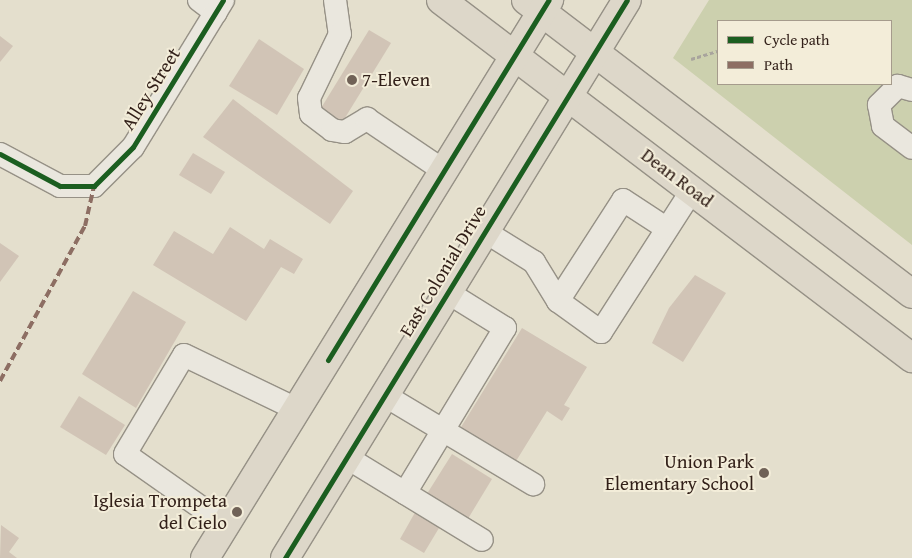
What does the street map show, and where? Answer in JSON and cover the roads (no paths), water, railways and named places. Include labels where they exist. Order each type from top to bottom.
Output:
[{"type":"main road","name":"Dean Road","points":[[441,0],[912,358]]},
{"type":"main road","name":"East Colonial Drive","points":[[285,558],[627,0]]},
{"type":"main road","points":[[206,558],[515,56],[539,4],[595,52],[912,294]]},
{"type":"street","points":[[335,0],[340,34],[309,98],[311,114],[332,130],[344,132],[367,120],[444,171]]},
{"type":"street","name":"Alley Street","points":[[0,154],[60,186],[94,186],[133,147],[213,4]]},
{"type":"street","points":[[912,90],[898,86],[886,95],[880,105],[880,118],[883,126],[912,148]]},
{"type":"street","points":[[484,231],[534,262],[558,301],[601,332],[692,190]]},
{"type":"street","points":[[558,301],[623,200],[666,228]]},
{"type":"street","points":[[405,493],[505,328],[447,292]]},
{"type":"street","points":[[226,525],[125,454],[184,355],[296,409]]},
{"type":"street","points":[[384,395],[533,484]]},
{"type":"street","points":[[346,458],[482,540]]},
{"type":"place","name":"7-Eleven","points":[[352,80]]},
{"type":"place","name":"Union Park Elementary School","points":[[764,473]]},
{"type":"place","name":"Iglesia Trompeta del Cielo","points":[[237,512]]}]
